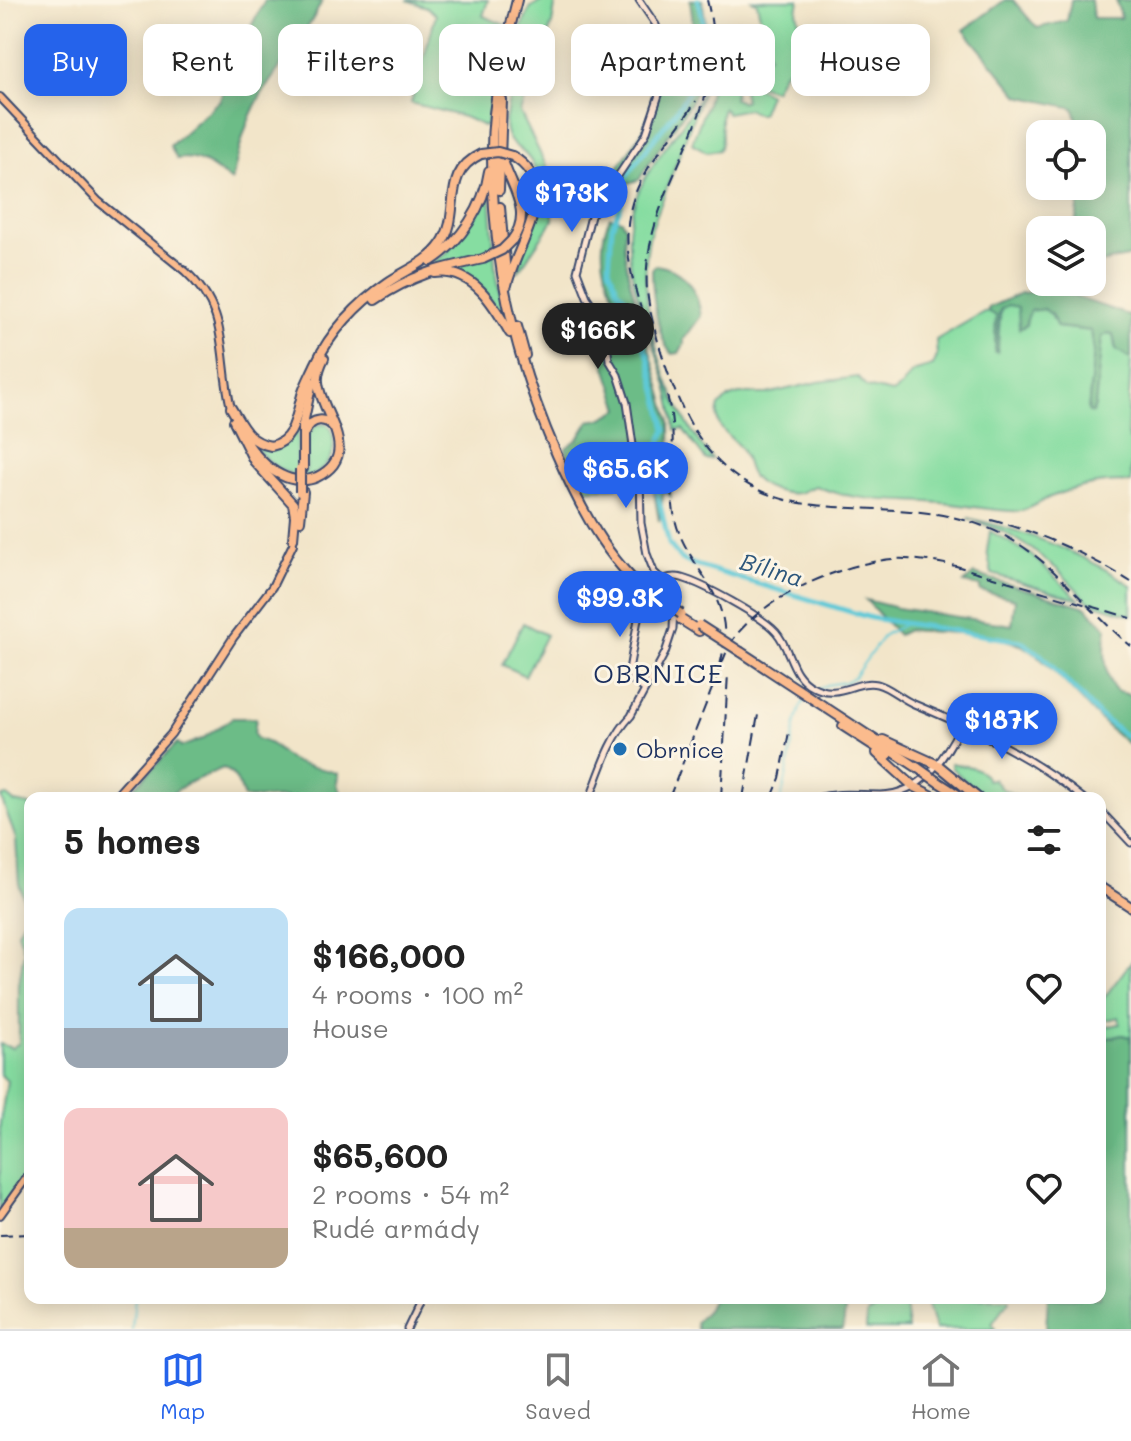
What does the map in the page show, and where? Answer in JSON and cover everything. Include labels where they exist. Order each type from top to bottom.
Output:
[{"type":"highway","points":[[520,0],[495,166],[499,262],[515,341],[543,423],[585,515],[607,550],[652,599],[670,605]]},
{"type":"highway","points":[[368,299],[437,257],[462,233],[484,191],[501,73],[520,0]]},
{"type":"highway","points":[[301,469],[305,410],[314,374],[327,350],[359,312],[390,289],[430,270],[483,259],[502,250],[520,226],[522,210],[502,157],[503,97]]},
{"type":"highway","points":[[492,150],[507,285],[532,378],[580,494],[617,555],[642,582],[670,605],[678,618],[699,628],[865,740],[916,770]]},
{"type":"highway","points":[[231,408],[250,437],[265,446],[276,446],[284,441],[291,432],[320,355],[334,334],[387,283],[426,260],[440,245],[448,232],[457,177],[467,163],[481,154],[498,152],[512,156],[531,174],[536,199],[531,227],[507,285]]},
{"type":"highway","points":[[390,289],[435,273],[459,275],[486,295],[515,341]]},
{"type":"highway","points":[[231,408],[241,433],[254,452],[277,473],[291,479],[311,479],[327,470],[338,449],[337,433],[318,383],[319,369],[327,350]]},
{"type":"highway","points":[[293,542],[301,492],[301,422],[311,375]]},
{"type":"highway","points":[[231,408],[234,423],[248,453],[293,504],[293,542]]},
{"type":"highway","points":[[301,469],[304,437],[309,425],[325,421],[337,433]]},
{"type":"highway","points":[[820,707],[938,765],[971,792]]},
{"type":"highway","points":[[843,719],[952,792]]},
{"type":"highway","points":[[865,740],[913,786],[925,792]]},
{"type":"highway","points":[[936,783],[947,792]]},
{"type":"highway","points":[[1106,894],[1131,910]]},
{"type":"main road","points":[[0,97],[98,201],[198,284],[213,307],[221,328],[231,408]]},
{"type":"main road","points":[[119,792],[171,734],[233,638],[272,587],[293,542]]},
{"type":"main road","points":[[0,1215],[24,1181]]},
{"type":"street","points":[[639,0],[656,25],[661,41],[663,83],[646,134],[591,216],[577,271],[587,297],[604,322],[606,348],[627,403],[640,473],[641,523],[647,554],[654,572],[664,579],[670,605]]},
{"type":"street","points":[[664,579],[685,579],[769,625],[780,637],[793,667],[810,685],[824,691],[877,684],[905,700],[962,724],[1049,771],[1075,792]]},
{"type":"street","points":[[645,690],[632,680],[629,670],[638,619],[652,599]]},
{"type":"street","points":[[592,792],[603,760],[665,653],[678,618]]},
{"type":"street","points":[[893,792],[913,786],[938,765],[962,724]]},
{"type":"street","points":[[1106,816],[1131,843]]},
{"type":"street","points":[[407,1329],[419,1304]]},
{"type":"green space","points":[[265,0],[322,1],[309,24],[278,24],[278,70],[262,95],[262,24],[252,24]]},
{"type":"green space","points":[[407,0],[488,0],[483,16],[503,24],[439,24],[439,96],[492,96],[486,127],[464,117],[411,103],[413,96],[423,96],[423,61],[436,15],[427,7]]},
{"type":"green space","points":[[545,0],[556,0],[552,24],[523,24],[531,7]]},
{"type":"green space","points":[[690,0],[702,0],[705,24],[693,24]]},
{"type":"green space","points":[[752,0],[799,0],[799,24],[791,24],[791,67],[783,73],[775,88],[775,24],[762,24],[757,3]]},
{"type":"green space","points":[[1005,0],[1013,0],[1037,28],[1067,21],[1071,0],[1091,0],[1093,18],[1121,18],[1116,0],[1131,0],[1131,256],[1106,262],[1106,216],[1077,216],[1079,200],[1106,200],[1106,120],[1077,120],[1074,108],[1019,96],[964,30]]},
{"type":"green space","points":[[221,96],[262,96],[250,117],[232,181],[199,161],[177,159],[170,146]]},
{"type":"green space","points":[[510,96],[526,96],[520,112],[553,180],[553,220],[518,272],[540,191],[532,163],[508,138],[505,123]]},
{"type":"green space","points":[[651,96],[694,96],[639,180],[628,183],[606,198],[601,193],[643,130],[650,112]]},
{"type":"green space","points":[[701,96],[650,233],[646,291],[657,352],[680,410],[712,459],[706,460],[683,429],[675,430],[663,372],[635,285],[629,227],[643,182]]},
{"type":"green space","points":[[709,96],[734,96],[734,99],[741,102],[745,100],[744,96],[768,96],[761,114],[748,109],[727,113],[723,108],[721,145],[719,150],[707,152],[692,143]]},
{"type":"green space","points":[[490,191],[495,265],[505,318],[482,288],[445,270],[480,256],[420,271],[375,296],[446,254]]},
{"type":"green space","points":[[610,217],[621,220],[625,227],[624,247],[629,278],[670,421],[671,497],[664,490],[659,521],[648,456],[617,475],[617,487],[585,490],[566,448],[578,439],[589,421],[601,419],[620,409],[600,349],[609,346],[619,304],[609,284],[604,262],[603,239]]},
{"type":"green space","points":[[656,265],[682,276],[693,289],[699,306],[701,316],[684,339],[679,353],[672,354],[659,326],[652,279],[652,270]]},
{"type":"green space","points":[[1026,293],[1026,296],[1073,296],[1131,316],[1131,359],[1116,349],[1113,334],[1107,333],[1102,337],[1092,413],[1088,411],[1094,351],[1091,331],[1057,327],[1051,314],[1044,309],[1030,311],[1025,326],[1019,329],[1018,307],[1008,305],[999,314],[998,351],[995,352],[996,316],[988,308]]},
{"type":"green space","points":[[1016,304],[1019,328],[1026,325],[1030,310],[1044,309],[1051,314],[1057,327],[1093,333],[1088,411],[1092,413],[1102,336],[1113,334],[1115,347],[1131,359],[1127,434],[1129,439],[1131,430],[1131,483],[1112,482],[1081,487],[1015,511],[849,496],[815,486],[798,493],[786,493],[766,487],[756,480],[740,447],[718,422],[719,406],[739,394],[767,394],[818,382],[858,377],[866,387],[892,393],[902,386],[912,372],[933,366],[937,356],[936,340],[984,312],[991,311],[996,316],[997,352],[1001,309]]},
{"type":"green space","points":[[298,420],[297,473],[306,472],[308,434],[316,425],[326,424],[331,428],[333,437],[333,451],[328,463],[309,477],[291,474],[277,467],[252,444],[268,449],[281,446],[291,436]]},
{"type":"green space","points":[[968,518],[1052,544],[1112,573],[1131,585],[1131,615],[1089,602],[1033,550],[1004,532]]},
{"type":"green space","points":[[990,531],[1030,554],[1080,600],[992,574],[987,551]]},
{"type":"green space","points":[[974,574],[1086,607],[1107,628],[1107,672],[1118,692],[1131,695],[1131,746],[1105,724],[1047,664],[1022,646],[991,637],[956,633],[908,630],[898,635],[866,600],[897,608],[1012,625],[1015,599],[980,591],[980,586],[964,583]]},
{"type":"green space","points":[[523,623],[546,635],[525,676],[502,665]]},
{"type":"green space","points":[[232,718],[256,718],[254,734],[257,739],[272,745],[295,762],[338,774],[340,792],[242,792],[234,776],[223,768],[175,792],[130,792],[177,743],[181,747],[202,739]]},
{"type":"green space","points":[[951,763],[976,769],[987,780],[993,779],[1008,792],[977,792],[951,767]]},
{"type":"green space","points":[[7,796],[14,802],[24,804],[24,902],[19,883],[16,839],[1,797]]},
{"type":"green space","points":[[24,919],[24,951],[18,932]]},
{"type":"green space","points":[[24,951],[24,1174],[0,1209],[0,1123],[7,1081],[0,1074],[0,1044],[12,1048],[19,1043],[19,986]]},
{"type":"green space","points":[[1131,962],[1131,1037],[1122,1035],[1106,1039],[1106,1027],[1120,1024],[1119,1017],[1106,1020],[1106,995]]},
{"type":"green space","points":[[1122,1035],[1131,1037],[1131,1329],[1046,1329],[1048,1304],[1106,1304],[1106,1039]]},
{"type":"green space","points":[[710,1304],[846,1304],[843,1329],[697,1329],[696,1322]]},
{"type":"green space","points":[[863,1304],[893,1304],[889,1307]]},
{"type":"green space","points":[[897,1304],[904,1304],[908,1329],[866,1329],[867,1314],[878,1309],[893,1310]]},
{"type":"green space","points":[[928,1304],[1006,1304],[992,1324],[995,1329],[935,1329]]},
{"type":"waterway","name":"Bílina","points":[[698,0],[704,29],[702,55],[695,79],[619,188],[621,205],[612,226],[609,268],[618,290],[632,306],[634,325],[648,356],[661,407],[666,430],[654,455],[656,487],[669,544],[681,559],[689,563],[871,618],[1021,641],[1041,655],[1100,716],[1131,740]]},
{"type":"waterway","points":[[813,693],[826,685],[854,677],[884,635],[903,625]]},
{"type":"waterway","points":[[783,792],[797,717],[805,700]]},
{"type":"waterway","points":[[132,1329],[134,1304]]},
{"type":"railway","points":[[707,0],[713,36],[711,72],[695,126],[661,207],[647,262],[647,291],[652,320],[666,367],[676,394],[702,442],[737,477],[785,500],[837,507],[924,512],[988,528],[1009,538],[1047,565],[1131,646]]},
{"type":"railway","points":[[643,315],[628,255],[627,236],[633,199],[653,161],[696,101]]},
{"type":"railway","points":[[667,396],[672,426],[675,519],[685,545],[716,598],[724,624],[723,652],[714,685]]},
{"type":"railway","points":[[991,520],[1063,545],[1131,582]]},
{"type":"railway","points":[[671,792],[728,648],[740,631],[757,614],[778,600],[825,576],[873,562],[894,559],[925,561],[956,566],[1131,618]]},
{"type":"railway","points":[[721,792],[728,673]]},
{"type":"railway","points":[[744,792],[758,715]]},
{"type":"railway","points":[[774,792],[789,732]]},
{"type":"railway","points":[[0,1235],[24,1234]]},
{"type":"place","name":"Obrnice","points":[[620,749]]},
{"type":"district","name":"OBRNICE","points":[[659,673]]}]
